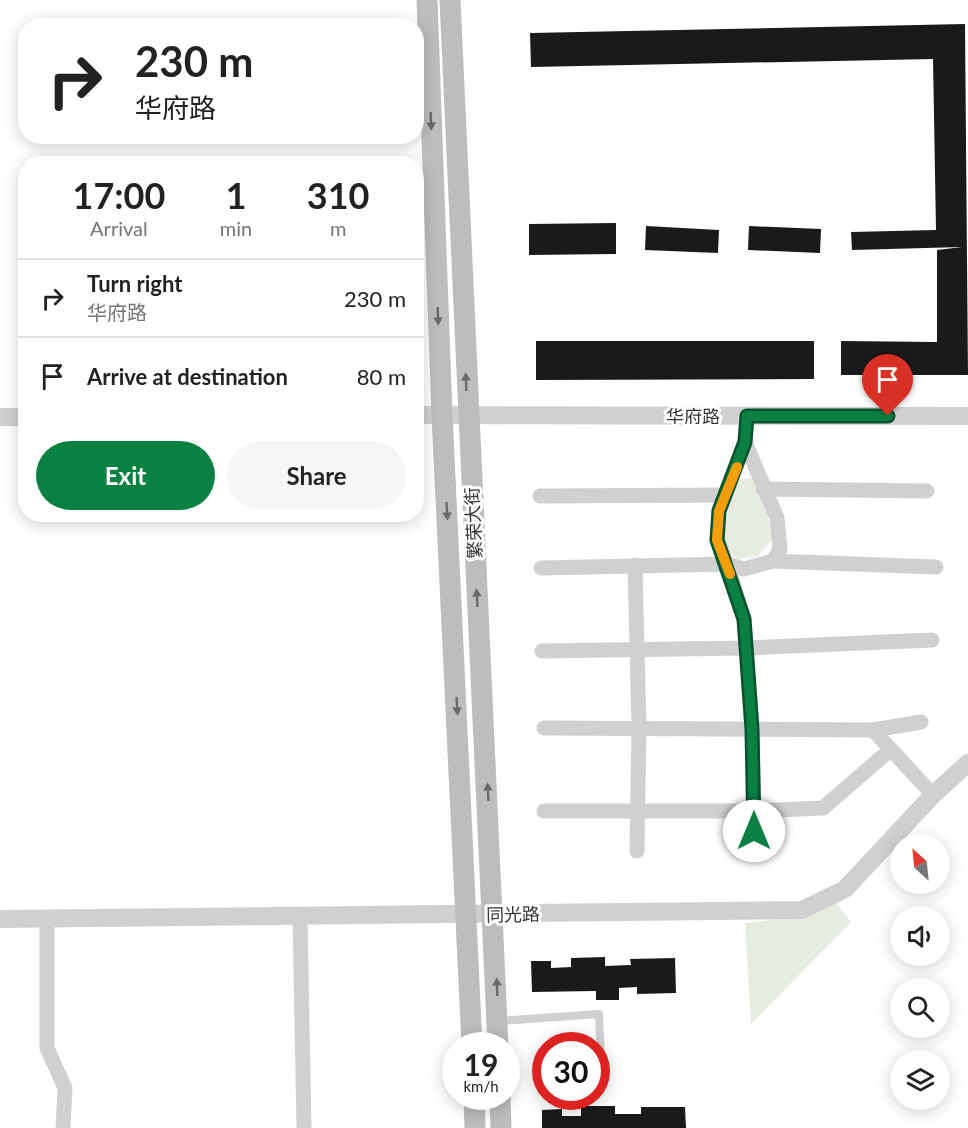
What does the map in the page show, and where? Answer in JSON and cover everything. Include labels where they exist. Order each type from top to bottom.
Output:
[{"type":"main road","name":"繁荣大街","points":[[427,0],[442,415],[471,1032]]},
{"type":"main road","name":"繁荣大街","points":[[450,0],[467,415],[494,914],[498,1032]]},
{"type":"main road","points":[[474,1110],[475,1128]]},
{"type":"main road","points":[[500,1110],[501,1128]]},
{"type":"street","name":"华府路","points":[[424,415],[968,416]]},
{"type":"street","points":[[747,416],[745,442],[734,478],[724,495],[719,511],[717,540],[744,619],[752,729],[754,851]]},
{"type":"street","points":[[0,417],[18,417]]},
{"type":"street","points":[[745,442],[777,518],[780,549],[773,561]]},
{"type":"street","points":[[763,489],[927,491]]},
{"type":"street","points":[[540,496],[724,495]]},
{"type":"street","points":[[541,568],[727,564],[744,569],[773,561],[936,567]]},
{"type":"street","points":[[634,565],[639,728],[637,851]]},
{"type":"street","points":[[542,651],[746,648],[933,640]]},
{"type":"street","points":[[544,728],[873,730],[921,722]]},
{"type":"street","points":[[873,730],[933,795]]},
{"type":"street","points":[[544,811],[755,812],[823,808],[890,750]]},
{"type":"street","name":"同光路","points":[[0,919],[802,910],[845,889],[933,795],[968,763]]},
{"type":"street","points":[[300,916],[304,1128]]},
{"type":"street","points":[[47,918],[47,1048],[65,1088],[63,1128]]},
{"type":"lane","points":[[498,1022],[599,1014],[600,1032]]},
{"type":"shaded area","points":[[756,478],[768,516],[772,539],[758,556],[737,559],[723,544],[727,514],[738,479]]},
{"type":"shaded area","points":[[833,899],[851,922],[751,1024],[745,923],[798,917]]},
{"type":"building","points":[[965,24],[968,375],[841,375],[841,341],[937,342],[937,250],[962,247],[852,250],[851,232],[936,230],[933,59],[531,67],[530,33]]},
{"type":"building","points":[[616,223],[616,254],[529,255],[529,224]]},
{"type":"building","points":[[646,226],[719,230],[718,253],[645,250]]},
{"type":"building","points":[[749,226],[821,229],[820,253],[748,250]]},
{"type":"building","points":[[536,341],[814,341],[814,379],[536,380]]},
{"type":"building","points":[[605,957],[605,966],[631,965],[630,959],[675,958],[676,993],[637,994],[637,987],[619,988],[619,1000],[596,1000],[596,991],[532,992],[531,961],[551,961],[551,968],[571,967],[571,958]]},
{"type":"building","points":[[610,1106],[615,1106],[615,1114],[641,1114],[641,1107],[685,1107],[686,1128],[542,1128],[542,1110],[562,1110],[562,1116],[581,1116],[581,1110],[610,1110]]},
{"type":"slow traffic","points":[[730,574],[717,540],[719,511],[737,467]]},
{"type":"route","points":[[754,831],[752,729],[744,619],[717,540],[719,511],[724,495],[734,478],[745,442],[747,416],[888,416]]}]
